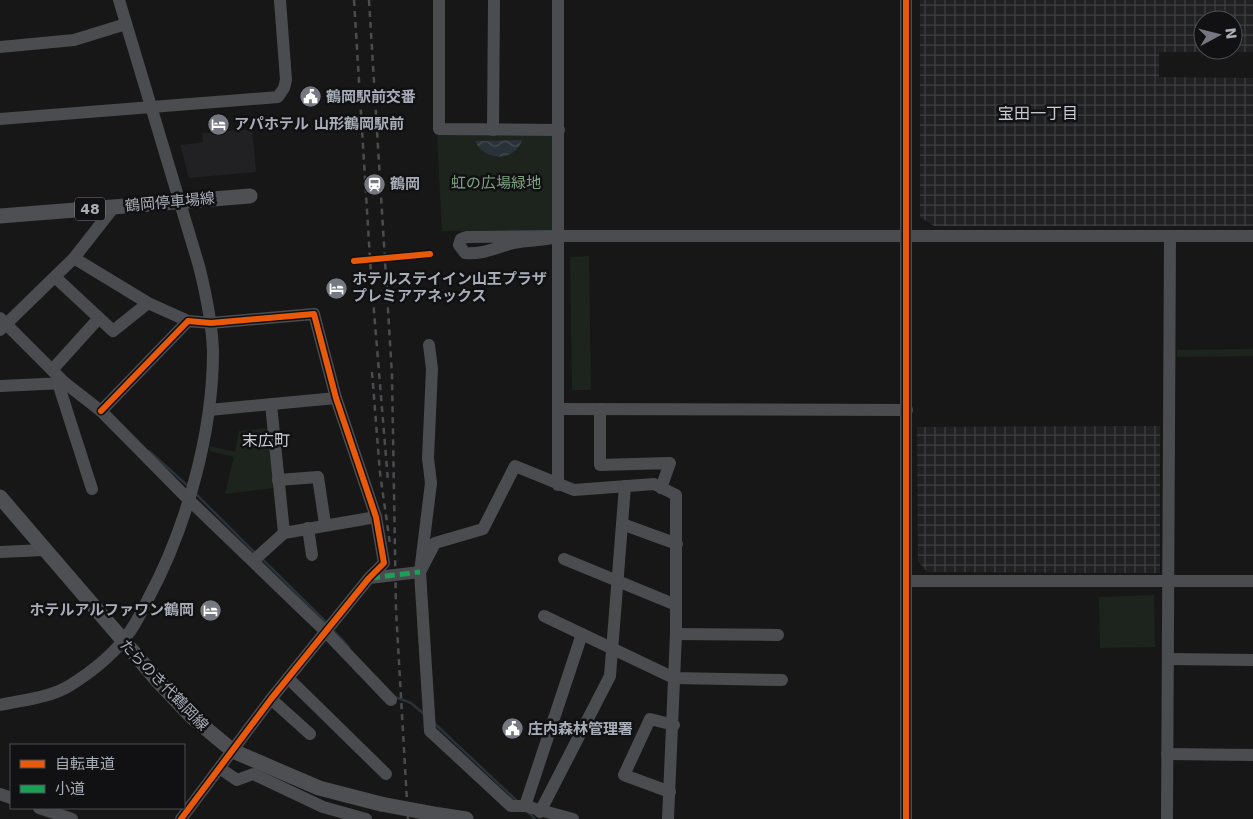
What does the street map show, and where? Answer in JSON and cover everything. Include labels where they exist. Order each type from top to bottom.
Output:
[{"type":"main road","name":"鶴岡停車場線","points":[[0,216],[250,196]]},
{"type":"main road","name":"たらのき代鶴岡線","points":[[0,497],[122,642],[192,717],[233,751],[319,788],[381,804],[466,819]]},
{"type":"street","points":[[0,705],[50,694],[67,687],[110,654],[129,633],[167,561],[188,500],[203,443],[209,410],[212,361],[211,322],[199,266],[119,0]]},
{"type":"street","points":[[0,119],[278,97],[284,88],[286,80],[280,0]]},
{"type":"street","points":[[439,0],[439,129],[559,130]]},
{"type":"street","points":[[493,130],[494,0]]},
{"type":"street","points":[[558,0],[560,236],[558,485]]},
{"type":"street","points":[[906,0],[906,819]]},
{"type":"street","points":[[0,47],[74,40],[126,24]]},
{"type":"street","points":[[114,207],[74,258],[2,324],[52,370],[62,383],[101,411],[188,500],[325,631],[391,700]]},
{"type":"street","points":[[560,236],[548,240],[512,243],[485,253],[464,253],[459,245],[461,239],[467,237],[560,236],[906,235],[1253,236]]},
{"type":"street","points":[[1167,819],[1170,236]]},
{"type":"street","points":[[74,258],[148,303],[188,322],[314,314],[336,398],[376,517],[384,563],[369,578],[271,699],[221,769],[181,819]]},
{"type":"street","points":[[55,277],[113,331],[148,303]]},
{"type":"street","points":[[52,370],[99,318]]},
{"type":"street","points":[[101,411],[188,322]]},
{"type":"street","points":[[429,345],[432,368],[428,458],[431,483],[420,572],[430,731],[511,806],[525,806],[540,812],[573,819]]},
{"type":"street","points":[[0,386],[62,383]]},
{"type":"street","points":[[62,383],[92,489]]},
{"type":"street","points":[[209,410],[336,398]]},
{"type":"street","points":[[271,404],[284,533]]},
{"type":"street","points":[[560,409],[907,410]]},
{"type":"street","points":[[600,409],[600,465],[670,463],[661,488]]},
{"type":"street","points":[[420,572],[435,543],[483,529],[515,466],[574,490],[654,484],[676,495],[674,725],[668,819]]},
{"type":"street","points":[[278,480],[318,477],[325,524]]},
{"type":"street","points":[[540,812],[610,676],[625,486]]},
{"type":"street","points":[[252,562],[284,533],[325,524],[376,517]]},
{"type":"street","points":[[622,524],[677,544]]},
{"type":"street","points":[[308,528],[312,555]]},
{"type":"street","points":[[0,552],[44,550]]},
{"type":"street","points":[[564,559],[676,605]]},
{"type":"street","points":[[369,578],[420,572]]},
{"type":"street","points":[[907,581],[1253,580]]},
{"type":"street","points":[[544,616],[674,678],[782,680]]},
{"type":"street","points":[[525,806],[582,634]]},
{"type":"street","points":[[676,634],[778,635]]},
{"type":"street","points":[[1168,659],[1253,660]]},
{"type":"street","points":[[288,678],[386,774]]},
{"type":"street","points":[[271,699],[310,734]]},
{"type":"street","points":[[670,792],[624,775],[650,719],[674,725]]},
{"type":"street","points":[[1167,754],[1253,755]]},
{"type":"street","points":[[221,769],[237,780],[253,774],[322,807],[366,819]]},
{"type":"street","points":[[44,813],[72,819]]},
{"type":"shaded area","points":[[920,0],[1253,0],[1253,52],[1243,52],[1243,10],[1193,10],[1193,52],[1159,52],[1159,77],[1253,78],[1253,226],[934,226],[920,217]]},
{"type":"shaded area","points":[[252,129],[256,172],[189,178],[180,145],[203,142],[202,133]]},
{"type":"shaded area","points":[[1160,426],[1160,573],[927,572],[918,561],[917,427]]},
{"type":"green space","name":"虹の広場緑地","points":[[437,135],[555,135],[555,230],[442,231]]},
{"type":"green space","points":[[589,256],[591,390],[572,390],[570,257]]},
{"type":"green space","points":[[1253,349],[1253,356],[1177,357],[1177,350]]},
{"type":"green space","points":[[269,428],[274,488],[225,494],[234,457],[210,451],[210,446],[235,452],[239,431]]},
{"type":"green space","points":[[1154,595],[1155,647],[1100,648],[1099,597]]},
{"type":"water","points":[[522,140],[513,153],[499,157],[485,153],[475,141]]},
{"type":"waterway","points":[[149,451],[188,486]]},
{"type":"waterway","points":[[195,493],[255,553]]},
{"type":"waterway","points":[[261,558],[327,623]]},
{"type":"waterway","points":[[332,629],[349,647]]},
{"type":"waterway","points":[[395,697],[411,703],[424,714]]},
{"type":"waterway","points":[[434,723],[517,801]]},
{"type":"waterway","points":[[528,812],[535,819]]},
{"type":"railway","points":[[354,0],[371,275],[388,481]]},
{"type":"railway","points":[[369,0],[392,375],[396,610],[408,819]]},
{"type":"railway","points":[[372,372],[380,473],[390,544]]},
{"type":"marked path","points":[[370,578],[420,572]]},
{"type":"cycle path","points":[[906,0],[906,819]]},
{"type":"cycle path","points":[[354,261],[430,254]]},
{"type":"cycle path","points":[[101,411],[188,321],[211,323],[314,314],[336,398],[376,517],[384,563],[369,578],[271,699],[181,819]]},
{"type":"place","name":"鶴岡駅前交番","points":[[310,97]]},
{"type":"place","name":"アパホテル 山形鶴岡駅前","points":[[218,124]]},
{"type":"place","name":"鶴岡","points":[[374,184]]},
{"type":"place","name":"ホテルステイイン山王プラザ プレミアアネックス","points":[[336,288]]},
{"type":"place","name":"ホテルアルファワン鶴岡","points":[[210,610]]},
{"type":"place","name":"庄内森林管理署","points":[[512,729]]},
{"type":"district","name":"宝田一丁目","points":[[1038,113]]},
{"type":"district","name":"末広町","points":[[266,440]]}]
